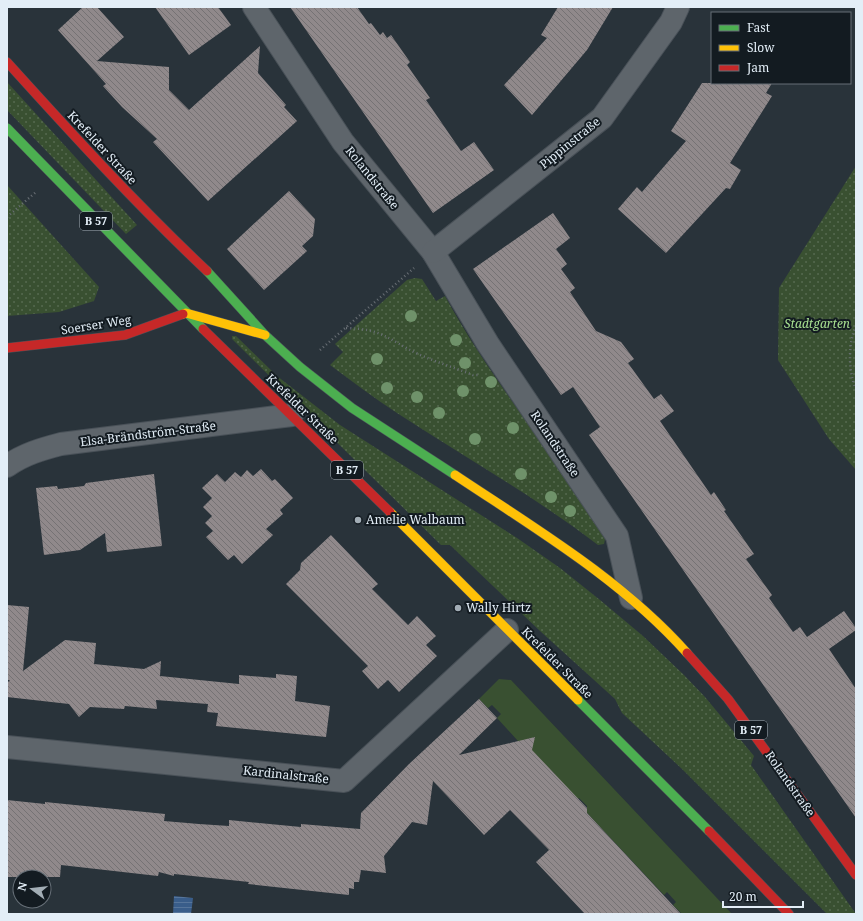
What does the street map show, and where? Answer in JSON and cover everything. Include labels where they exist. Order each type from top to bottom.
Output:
[{"type":"main road","name":"Krefelder Straße","points":[[7,62],[86,150],[154,222],[214,277],[265,335],[300,367],[352,408],[555,541],[631,598]]},
{"type":"main road","name":"Krefelder Straße","points":[[7,128],[186,313],[292,415],[686,807],[789,914]]},
{"type":"main road","name":"Krefelder Straße","points":[[186,313],[265,335]]},
{"type":"main road","name":"Soerser Weg","points":[[7,348],[124,335],[186,313]]},
{"type":"main road","name":"Rolandstraße","points":[[631,598],[663,626],[728,699],[856,875]]},
{"type":"street","name":"Rolandstraße","points":[[254,7],[343,142],[432,252],[510,377],[617,536],[631,598]]},
{"type":"street","name":"Pippinstraße","points":[[432,252],[602,118],[671,22],[678,7]]},
{"type":"street","name":"Elsa-Brändström-Straße","points":[[7,466],[26,455],[62,444],[292,415]]},
{"type":"street","name":"Kardinalstraße","points":[[7,747],[344,781],[507,630]]},
{"type":"path","points":[[7,217],[53,177]]},
{"type":"path","points":[[300,367],[432,252]]},
{"type":"path","points":[[856,326],[851,336],[851,379],[856,388]]},
{"type":"path","points":[[345,328],[366,329],[386,335],[418,354],[473,375],[510,377]]},
{"type":"green space","points":[[7,82],[137,225],[126,234],[7,110]]},
{"type":"green space","name":"Stadtgarten","points":[[856,166],[856,470],[829,439],[778,360],[779,288]]},
{"type":"green space","points":[[7,185],[99,287],[94,301],[59,312],[7,316]]},
{"type":"green space","points":[[415,278],[422,279],[436,301],[445,296],[483,358],[586,508],[605,539],[604,544],[598,545],[524,493],[388,407],[330,365],[343,352],[335,344],[407,280]]},
{"type":"green space","points":[[232,336],[236,336],[277,376],[340,425],[517,538],[560,568],[643,636],[705,697],[754,756],[751,765],[856,914],[827,914],[682,769],[622,713],[615,699],[540,631],[450,545],[441,545],[232,339]]},
{"type":"green space","points":[[499,679],[511,680],[732,914],[682,914],[673,905],[676,902],[667,892],[664,895],[587,813],[587,806],[579,798],[575,801],[553,777],[555,774],[518,741],[497,718],[501,714],[492,705],[488,708],[479,699]]},
{"type":"water","points":[[174,896],[193,898],[191,914],[173,914]]},
{"type":"building","points":[[83,7],[97,7],[124,37],[97,61],[169,67],[169,90],[189,110],[260,46],[258,73],[286,105],[284,107],[297,121],[208,201],[153,142],[157,139],[122,107],[103,86],[106,84],[58,30]]},
{"type":"building","points":[[155,7],[218,7],[231,25],[189,55]]},
{"type":"building","points":[[290,7],[357,7],[369,24],[371,23],[380,35],[383,32],[387,38],[391,35],[410,62],[407,65],[430,98],[426,100],[461,151],[474,142],[494,170],[433,213]]},
{"type":"building","points":[[558,7],[613,7],[587,50],[532,115],[504,85],[547,38],[541,35]]},
{"type":"building","points":[[702,83],[771,84],[766,93],[772,96],[730,163],[741,170],[730,189],[726,188],[666,253],[618,209],[637,187],[642,192],[686,141],[671,131]]},
{"type":"building","points":[[289,191],[315,219],[313,236],[302,246],[307,251],[264,290],[227,249]]},
{"type":"building","points":[[553,213],[570,238],[556,249],[567,264],[561,269],[575,288],[570,292],[596,331],[621,342],[634,359],[628,363],[654,399],[661,394],[674,411],[660,421],[711,495],[714,492],[726,510],[724,511],[754,554],[746,559],[772,595],[769,598],[793,632],[800,627],[807,637],[844,611],[856,628],[856,630],[829,649],[856,689],[856,818],[589,435],[600,427],[573,387],[561,395],[473,269]]},
{"type":"building","points":[[261,469],[272,481],[275,479],[293,498],[280,510],[283,514],[266,529],[273,535],[242,564],[234,555],[228,560],[206,537],[213,531],[205,523],[212,516],[203,507],[212,498],[202,488],[217,474],[225,482],[235,472],[241,477],[247,470],[253,476]]},
{"type":"building","points":[[154,474],[162,546],[107,552],[105,533],[80,550],[44,555],[36,488],[57,486],[58,489],[84,486],[86,483]]},
{"type":"building","points":[[331,535],[378,584],[372,589],[408,625],[417,616],[436,636],[426,645],[437,656],[399,692],[388,680],[378,689],[362,671],[368,666],[286,584],[300,570],[301,563]]},
{"type":"building","points":[[7,605],[29,607],[23,671],[65,640],[96,643],[94,664],[144,669],[161,661],[160,676],[239,684],[239,675],[276,678],[276,674],[297,676],[295,701],[330,706],[326,737],[216,726],[218,713],[207,712],[208,704],[156,700],[157,709],[125,706],[124,709],[90,707],[79,717],[69,704],[7,697],[7,683],[10,680],[7,680]]},
{"type":"building","points":[[479,699],[497,718],[459,755],[535,737],[532,750],[587,808],[587,813],[681,914],[585,914],[536,862],[549,850],[510,810],[484,835],[433,781],[427,825],[412,822],[384,856],[386,873],[361,870],[359,882],[354,882],[354,889],[349,888],[349,895],[248,884],[249,882],[174,874],[174,876],[159,872],[158,876],[61,865],[60,877],[52,877],[52,869],[12,869],[12,877],[7,877],[7,800],[45,804],[45,802],[165,814],[164,821],[199,824],[229,826],[229,820],[301,827],[301,824],[360,829],[361,813],[409,764]]},
{"type":"traffic: fast","points":[[7,128],[203,329]]},
{"type":"traffic: fast","points":[[207,271],[265,335],[300,367],[352,408],[455,475]]},
{"type":"traffic: fast","points":[[578,700],[709,831]]},
{"type":"traffic: slow","points":[[183,314],[186,313],[265,335]]},
{"type":"traffic: slow","points":[[455,475],[547,536],[606,579],[635,602],[687,653]]},
{"type":"traffic: slow","points":[[390,512],[578,700]]},
{"type":"traffic: jam","points":[[7,62],[130,195],[207,271]]},
{"type":"traffic: jam","points":[[7,348],[125,335],[183,314]]},
{"type":"traffic: jam","points":[[203,329],[390,512]]},
{"type":"traffic: jam","points":[[687,653],[728,699],[856,875]]},
{"type":"traffic: jam","points":[[709,831],[789,914]]},
{"type":"place","name":"Amelie Walbaum","points":[[358,520]]},
{"type":"place","name":"Wally Hirtz","points":[[458,608]]}]
